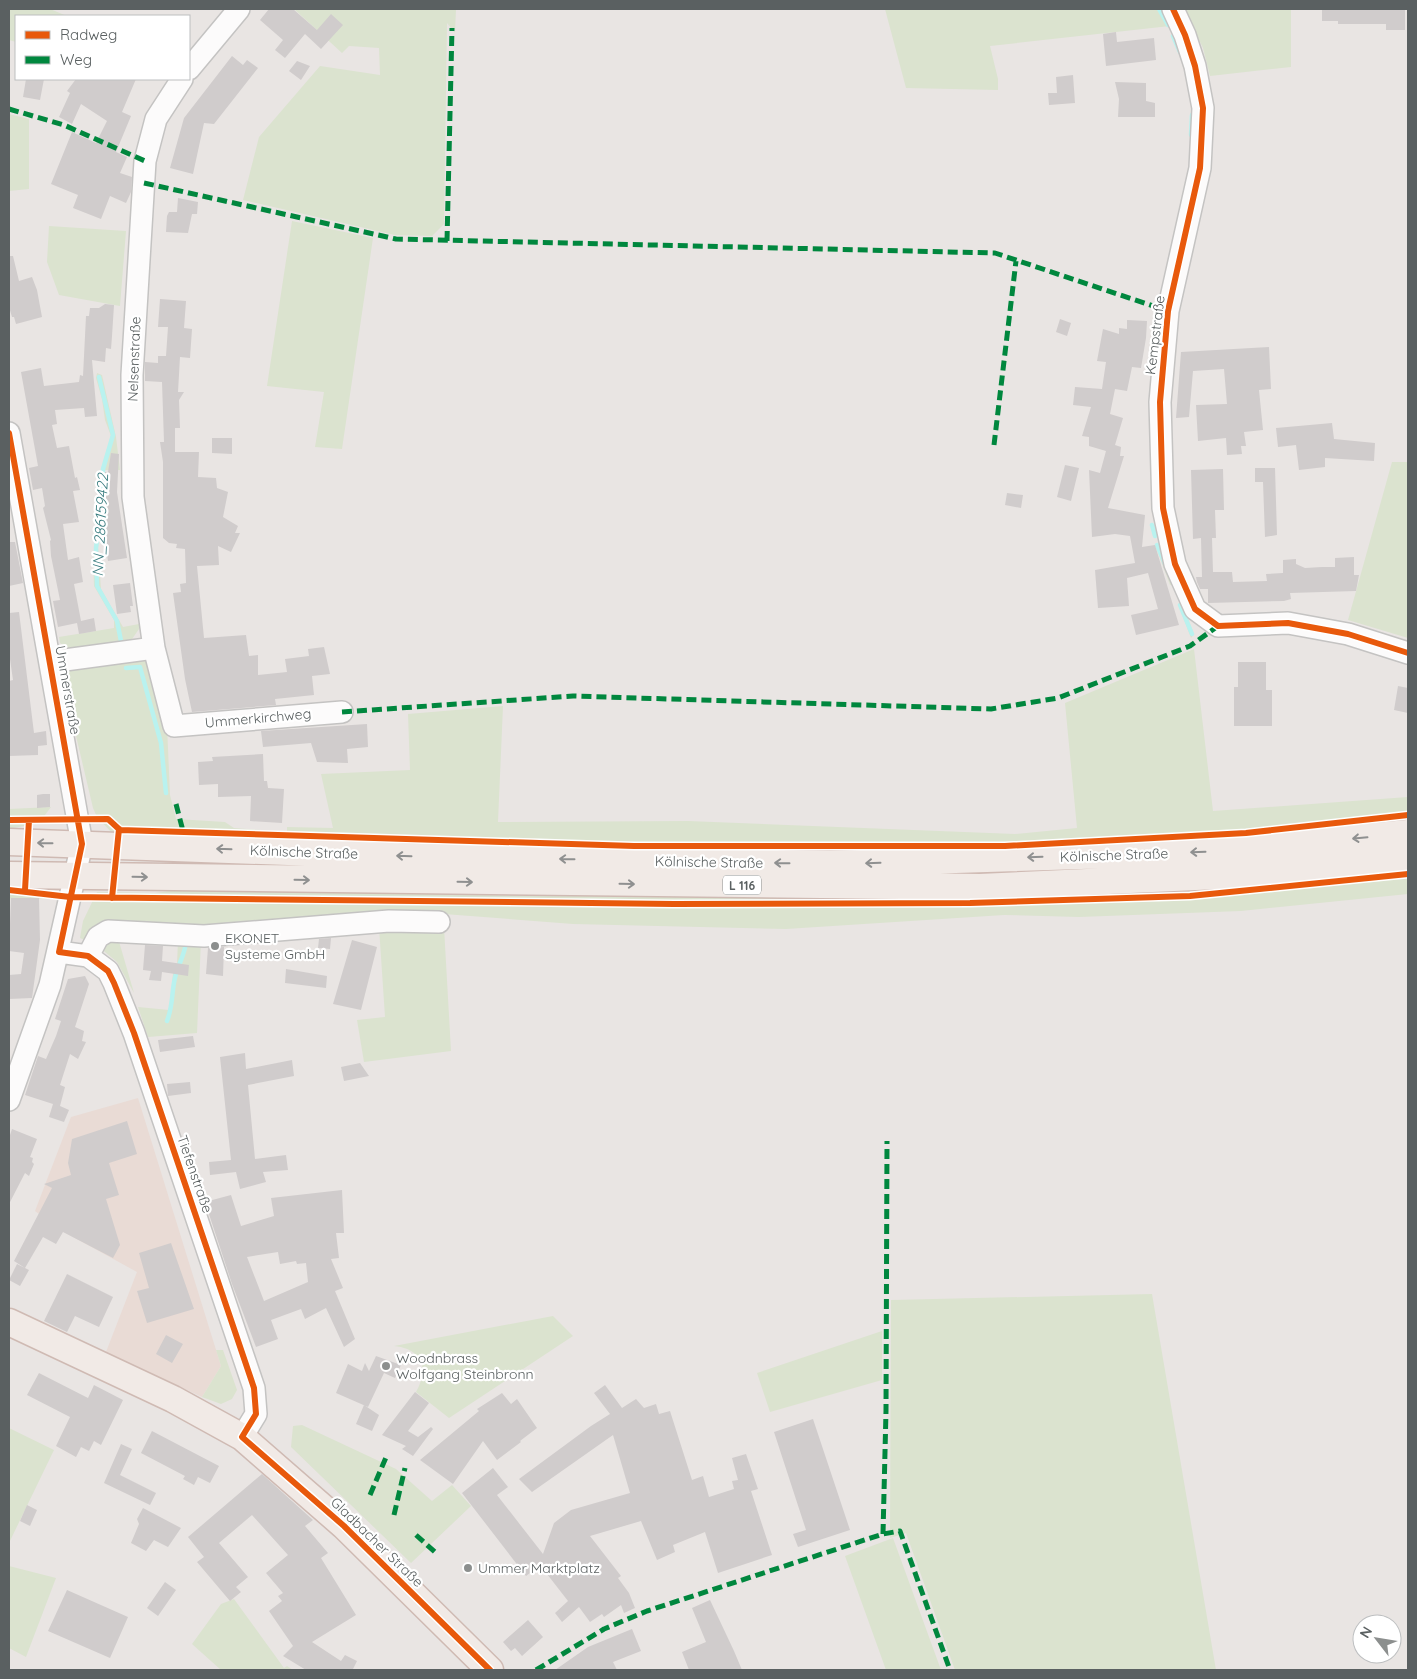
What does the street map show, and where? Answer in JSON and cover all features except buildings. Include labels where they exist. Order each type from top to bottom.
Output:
[{"type":"main road","name":"Kölnische Straße","points":[[9,842],[424,857],[830,864],[1209,852],[1408,833]]},
{"type":"main road","name":"Kölnische Straße","points":[[9,875],[980,887],[1239,875],[1408,858]]},
{"type":"main road","name":"Gladbacher Straße","points":[[9,1322],[173,1398],[242,1437],[344,1526],[490,1670]]},
{"type":"street","points":[[190,68],[239,9]]},
{"type":"street","name":"Kempstraße","points":[[1173,9],[1185,35],[1195,66],[1203,108],[1200,168],[1168,311],[1160,402],[1163,508],[1175,564],[1195,609],[1218,626],[1288,623],[1348,634],[1408,653]]},
{"type":"street","name":"Nelsenstraße","points":[[174,726],[154,648],[133,497],[132,375],[145,161],[156,119],[181,80]]},
{"type":"street","name":"Ummerstraße","points":[[9,433],[82,844],[59,952],[38,1020],[9,1100]]},
{"type":"street","points":[[50,662],[154,648]]},
{"type":"street","name":"Ummerkirchweg","points":[[174,726],[342,712]]},
{"type":"street","points":[[88,956],[98,936],[108,931],[204,936],[389,921],[439,922]]},
{"type":"street","name":"Tiefenstraße","points":[[59,952],[88,956],[108,971],[134,1033],[254,1388],[256,1414],[242,1437]]},
{"type":"shaded area","points":[[138,1098],[221,1366],[202,1397],[106,1352],[137,1272],[64,1232],[35,1211],[71,1117]]},
{"type":"green space","points":[[9,9],[50,9],[65,15],[15,15],[15,42],[9,40]]},
{"type":"green space","points":[[294,9],[456,9],[455,33],[447,23],[444,224],[432,236],[395,235],[243,200],[259,137],[320,66],[380,75],[379,48],[349,46],[342,53]]},
{"type":"green space","points":[[885,9],[1161,9],[1170,26],[990,46],[998,79],[998,90],[906,88]]},
{"type":"green space","points":[[1184,9],[1291,9],[1291,67],[1210,76],[1203,48]]},
{"type":"green space","points":[[9,114],[29,119],[29,189],[9,191]]},
{"type":"green space","points":[[292,221],[373,238],[342,449],[315,447],[324,392],[267,386]]},
{"type":"green space","points":[[49,226],[126,231],[120,306],[59,295],[47,262]]},
{"type":"green space","points":[[97,373],[102,375],[116,437],[120,470],[105,470],[98,548],[101,589],[123,627],[139,624],[139,629],[130,642],[71,651],[60,643],[59,637],[114,628],[114,620],[94,586],[93,558],[102,493],[101,470],[111,436],[105,420],[96,378]]},
{"type":"green space","points":[[1392,462],[1408,462],[1408,638],[1348,620]]},
{"type":"green space","points":[[1160,544],[1175,584],[1170,585],[1155,545]]},
{"type":"green space","points":[[1182,603],[1194,634],[1191,638],[1178,604]]},
{"type":"green space","points":[[1194,649],[1213,811],[1408,797],[1408,822],[1285,836],[925,851],[332,846],[113,834],[97,817],[93,808],[64,685],[66,675],[70,670],[140,658],[149,664],[167,725],[170,795],[176,819],[225,822],[234,828],[287,832],[287,827],[333,828],[321,774],[410,770],[408,714],[503,706],[498,822],[688,821],[1015,834],[1077,828],[1065,703]]},
{"type":"green space","points":[[51,807],[39,823],[9,829],[9,809]]},
{"type":"green space","points":[[1408,870],[1408,894],[1241,911],[1079,917],[1004,915],[786,929],[573,924],[444,914],[89,942],[80,938],[83,921],[97,892],[155,893],[193,888]]},
{"type":"green space","points":[[9,883],[40,887],[48,899],[11,898],[9,902]]},
{"type":"green space","points":[[379,927],[444,927],[451,1051],[364,1062],[357,1020],[385,1017]]},
{"type":"green space","points":[[118,938],[134,993],[117,962],[99,947]]},
{"type":"green space","points":[[178,940],[201,940],[197,1033],[148,1037],[138,1007],[169,1010],[173,974],[177,965]]},
{"type":"green space","points":[[1152,1294],[1216,1670],[955,1670],[906,1533],[890,1538],[891,1300]]},
{"type":"green space","points":[[553,1316],[573,1336],[449,1418],[416,1392],[422,1376],[421,1362],[417,1356],[412,1351],[394,1346]]},
{"type":"green space","points":[[882,1331],[882,1380],[770,1412],[757,1373]]},
{"type":"green space","points":[[216,1350],[223,1350],[237,1390],[232,1399],[221,1404],[202,1397],[221,1366]]},
{"type":"green space","points":[[302,1425],[396,1469],[432,1501],[452,1485],[471,1506],[411,1563],[291,1447],[293,1426]]},
{"type":"green space","points":[[9,1428],[54,1450],[9,1543]]},
{"type":"green space","points":[[893,1538],[941,1670],[886,1670],[845,1556]]},
{"type":"green space","points":[[9,1566],[56,1578],[26,1657],[9,1648]]},
{"type":"green space","points":[[234,1599],[284,1668],[287,1666],[293,1670],[221,1670],[192,1644],[221,1604]]},
{"type":"waterway","points":[[1159,9],[1168,25]]},
{"type":"waterway","points":[[1173,36],[1180,52]]},
{"type":"waterway","points":[[1191,135],[1192,115]]},
{"type":"waterway","name":"NN_286159422","points":[[99,377],[113,435],[103,469],[103,493],[96,548],[97,586],[117,621],[121,641]]},
{"type":"waterway","points":[[1152,525],[1155,536]]},
{"type":"waterway","points":[[1157,545],[1165,564]]},
{"type":"waterway","points":[[1180,605],[1192,634]]},
{"type":"waterway","name":"NN_286159422","points":[[126,668],[140,667],[161,743],[166,793]]},
{"type":"waterway","name":"NN_286159422","points":[[167,1021],[171,1008],[174,980],[186,943]]},
{"type":"marked path","points":[[447,241],[452,28]]},
{"type":"marked path","points":[[9,109],[64,125],[145,161]]},
{"type":"marked path","points":[[144,183],[396,239],[995,253],[1168,311]]},
{"type":"marked path","points":[[994,445],[1016,261]]},
{"type":"marked path","points":[[342,712],[573,696],[991,709],[1058,698],[1190,646],[1218,626]]},
{"type":"marked path","points":[[176,804],[183,831]]},
{"type":"marked path","points":[[883,1534],[886,1411],[887,1141]]},
{"type":"marked path","points":[[370,1495],[387,1455]]},
{"type":"marked path","points":[[394,1515],[405,1468]]},
{"type":"marked path","points":[[536,1670],[604,1629],[647,1611],[883,1534],[900,1531],[950,1670]]},
{"type":"marked path","points":[[416,1535],[436,1553]]},
{"type":"cycle path","points":[[1173,9],[1185,35],[1195,66],[1203,108],[1200,168],[1168,311],[1160,402],[1163,508],[1175,564],[1195,609],[1218,626],[1288,623],[1348,634],[1408,653]]},
{"type":"cycle path","points":[[9,433],[82,844],[59,952],[88,956],[108,971],[134,1033],[254,1388],[256,1414],[242,1437],[344,1526],[490,1670]]},
{"type":"cycle path","points":[[9,820],[108,819],[120,830],[634,846],[1005,846],[1246,833],[1408,815]]},
{"type":"cycle path","points":[[25,890],[29,820]]},
{"type":"cycle path","points":[[112,898],[119,829]]},
{"type":"cycle path","points":[[9,890],[70,897],[674,904],[970,903],[1190,896],[1408,874]]},
{"type":"place","name":"EKONET Systeme GmbH","points":[[215,946]]},
{"type":"place","name":"Woodnbrass Wolfgang Steinbronn","points":[[386,1366]]},
{"type":"place","name":"Ummer Marktplatz","points":[[468,1568]]}]
